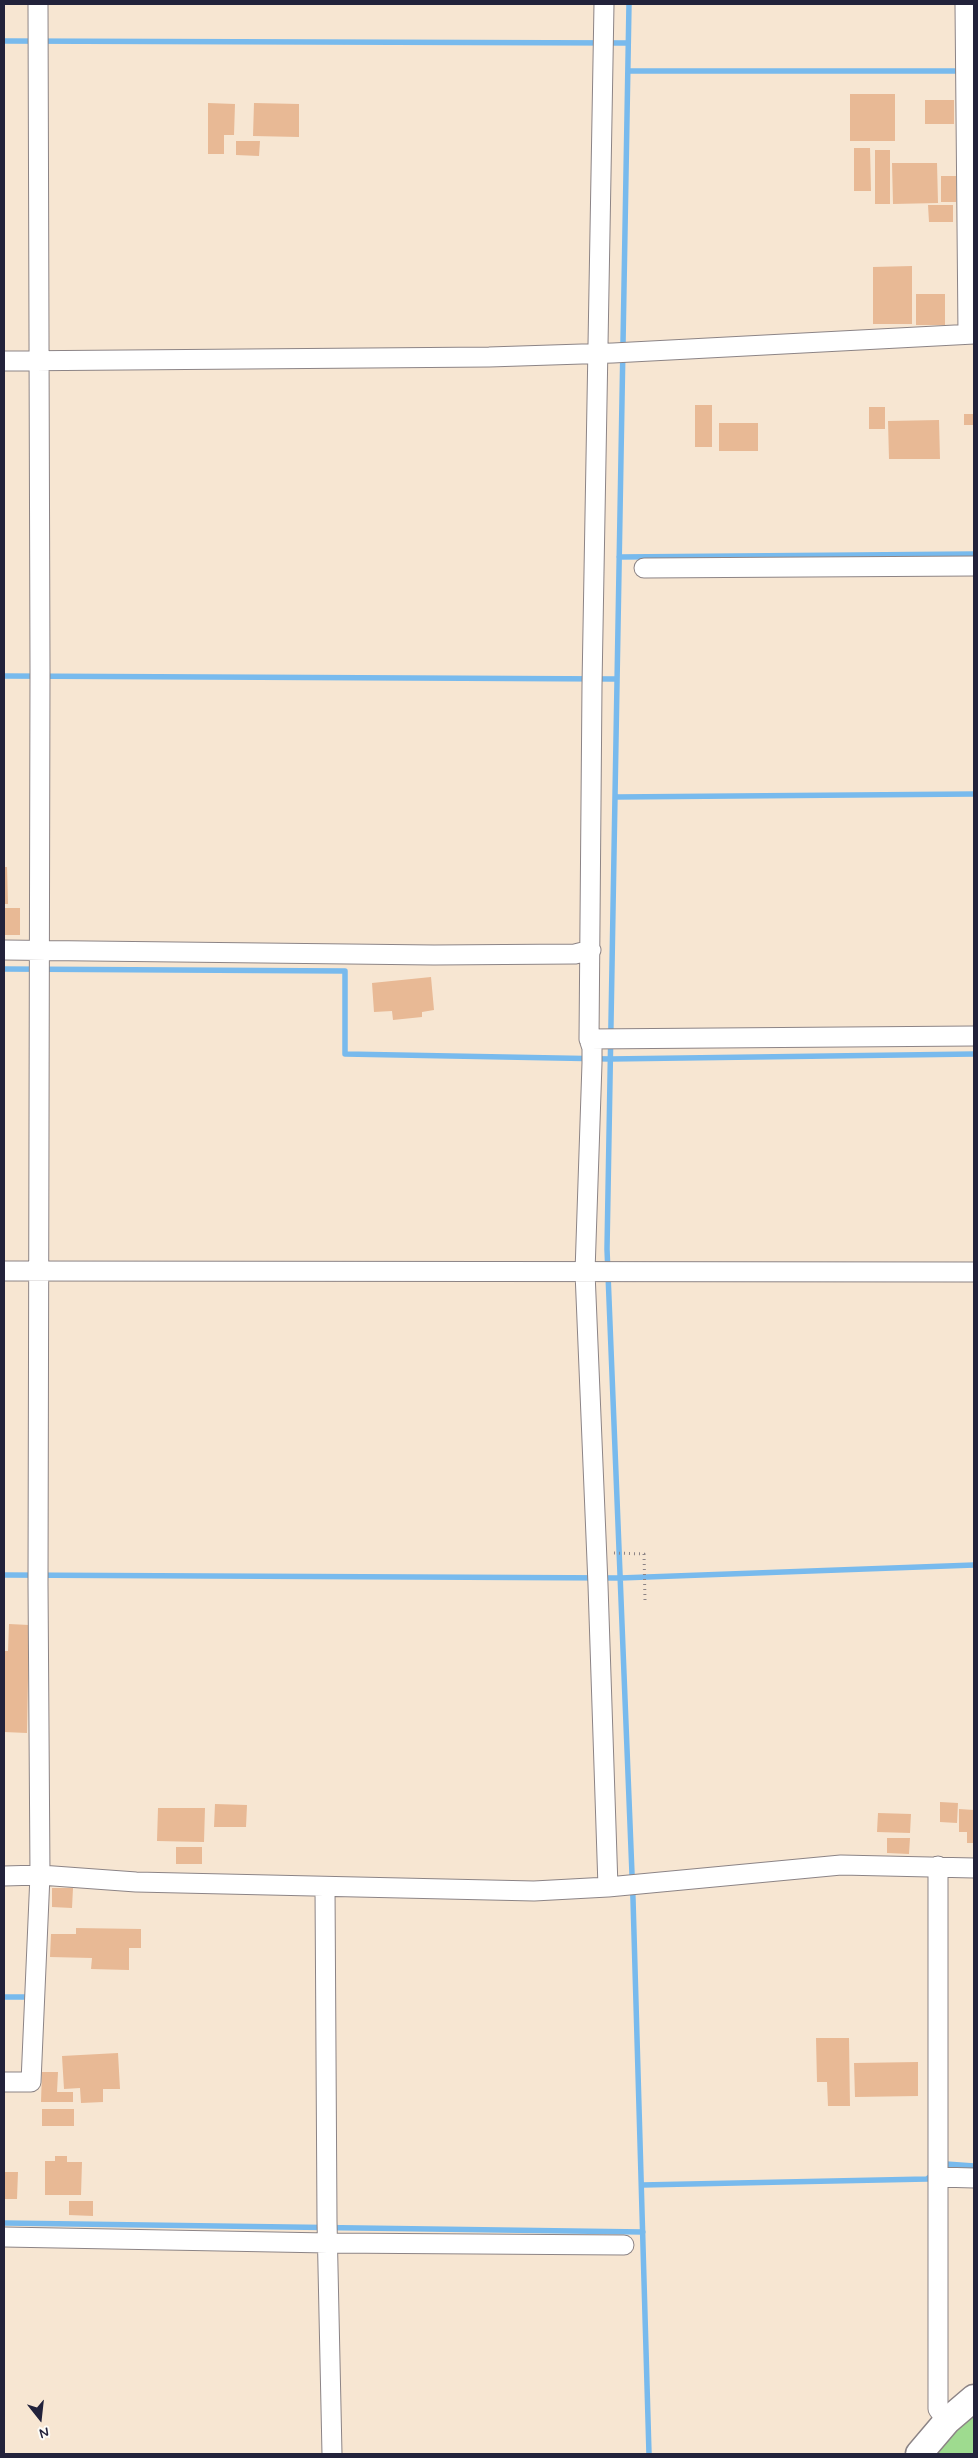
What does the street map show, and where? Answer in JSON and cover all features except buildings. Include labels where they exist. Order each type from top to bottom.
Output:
[{"type":"main road","points":[[919,2454],[947,2421],[974,2398]]},
{"type":"street","points":[[4,2082],[31,2082],[40,1875],[38,1576],[40,676],[37,360],[38,4]]},
{"type":"street","points":[[604,4],[603,41],[613,353],[592,680],[591,950],[599,1046],[598,1579],[623,1885]]},
{"type":"street","points":[[4,360],[479,357],[613,353],[971,334],[965,4]]},
{"type":"street","points":[[644,568],[974,566]]},
{"type":"street","points":[[4,950],[38,963],[575,954],[591,950]]},
{"type":"street","points":[[599,1046],[974,1036]]},
{"type":"street","points":[[4,1271],[974,1272]]},
{"type":"street","points":[[4,1876],[40,1875],[136,1882],[534,1891],[623,1885],[841,1865],[974,1868]]},
{"type":"street","points":[[938,1866],[938,2409],[947,2421]]},
{"type":"street","points":[[325,1887],[327,2233],[332,2454]]},
{"type":"street","points":[[938,2170],[974,2178]]},
{"type":"street","points":[[4,2237],[327,2233],[624,2245]]},
{"type":"path","points":[[612,1554],[644,1554],[646,1600]]},
{"type":"green space","points":[[974,2413],[974,2454],[936,2454],[960,2423]]},
{"type":"waterway","points":[[629,4],[607,1249],[633,1899],[649,2454]]},
{"type":"waterway","points":[[4,41],[628,43]]},
{"type":"waterway","points":[[628,71],[962,71]]},
{"type":"waterway","points":[[619,557],[974,554]]},
{"type":"waterway","points":[[4,676],[616,679]]},
{"type":"waterway","points":[[616,797],[974,794]]},
{"type":"waterway","points":[[4,969],[345,971],[345,1054],[610,1059],[974,1054]]},
{"type":"waterway","points":[[4,1575],[620,1578],[974,1565]]},
{"type":"waterway","points":[[4,1997],[26,1997]]},
{"type":"waterway","points":[[942,2167],[946,2164],[974,2166]]},
{"type":"waterway","points":[[642,2185],[927,2179],[935,2173]]},
{"type":"waterway","points":[[4,2223],[643,2232]]}]
